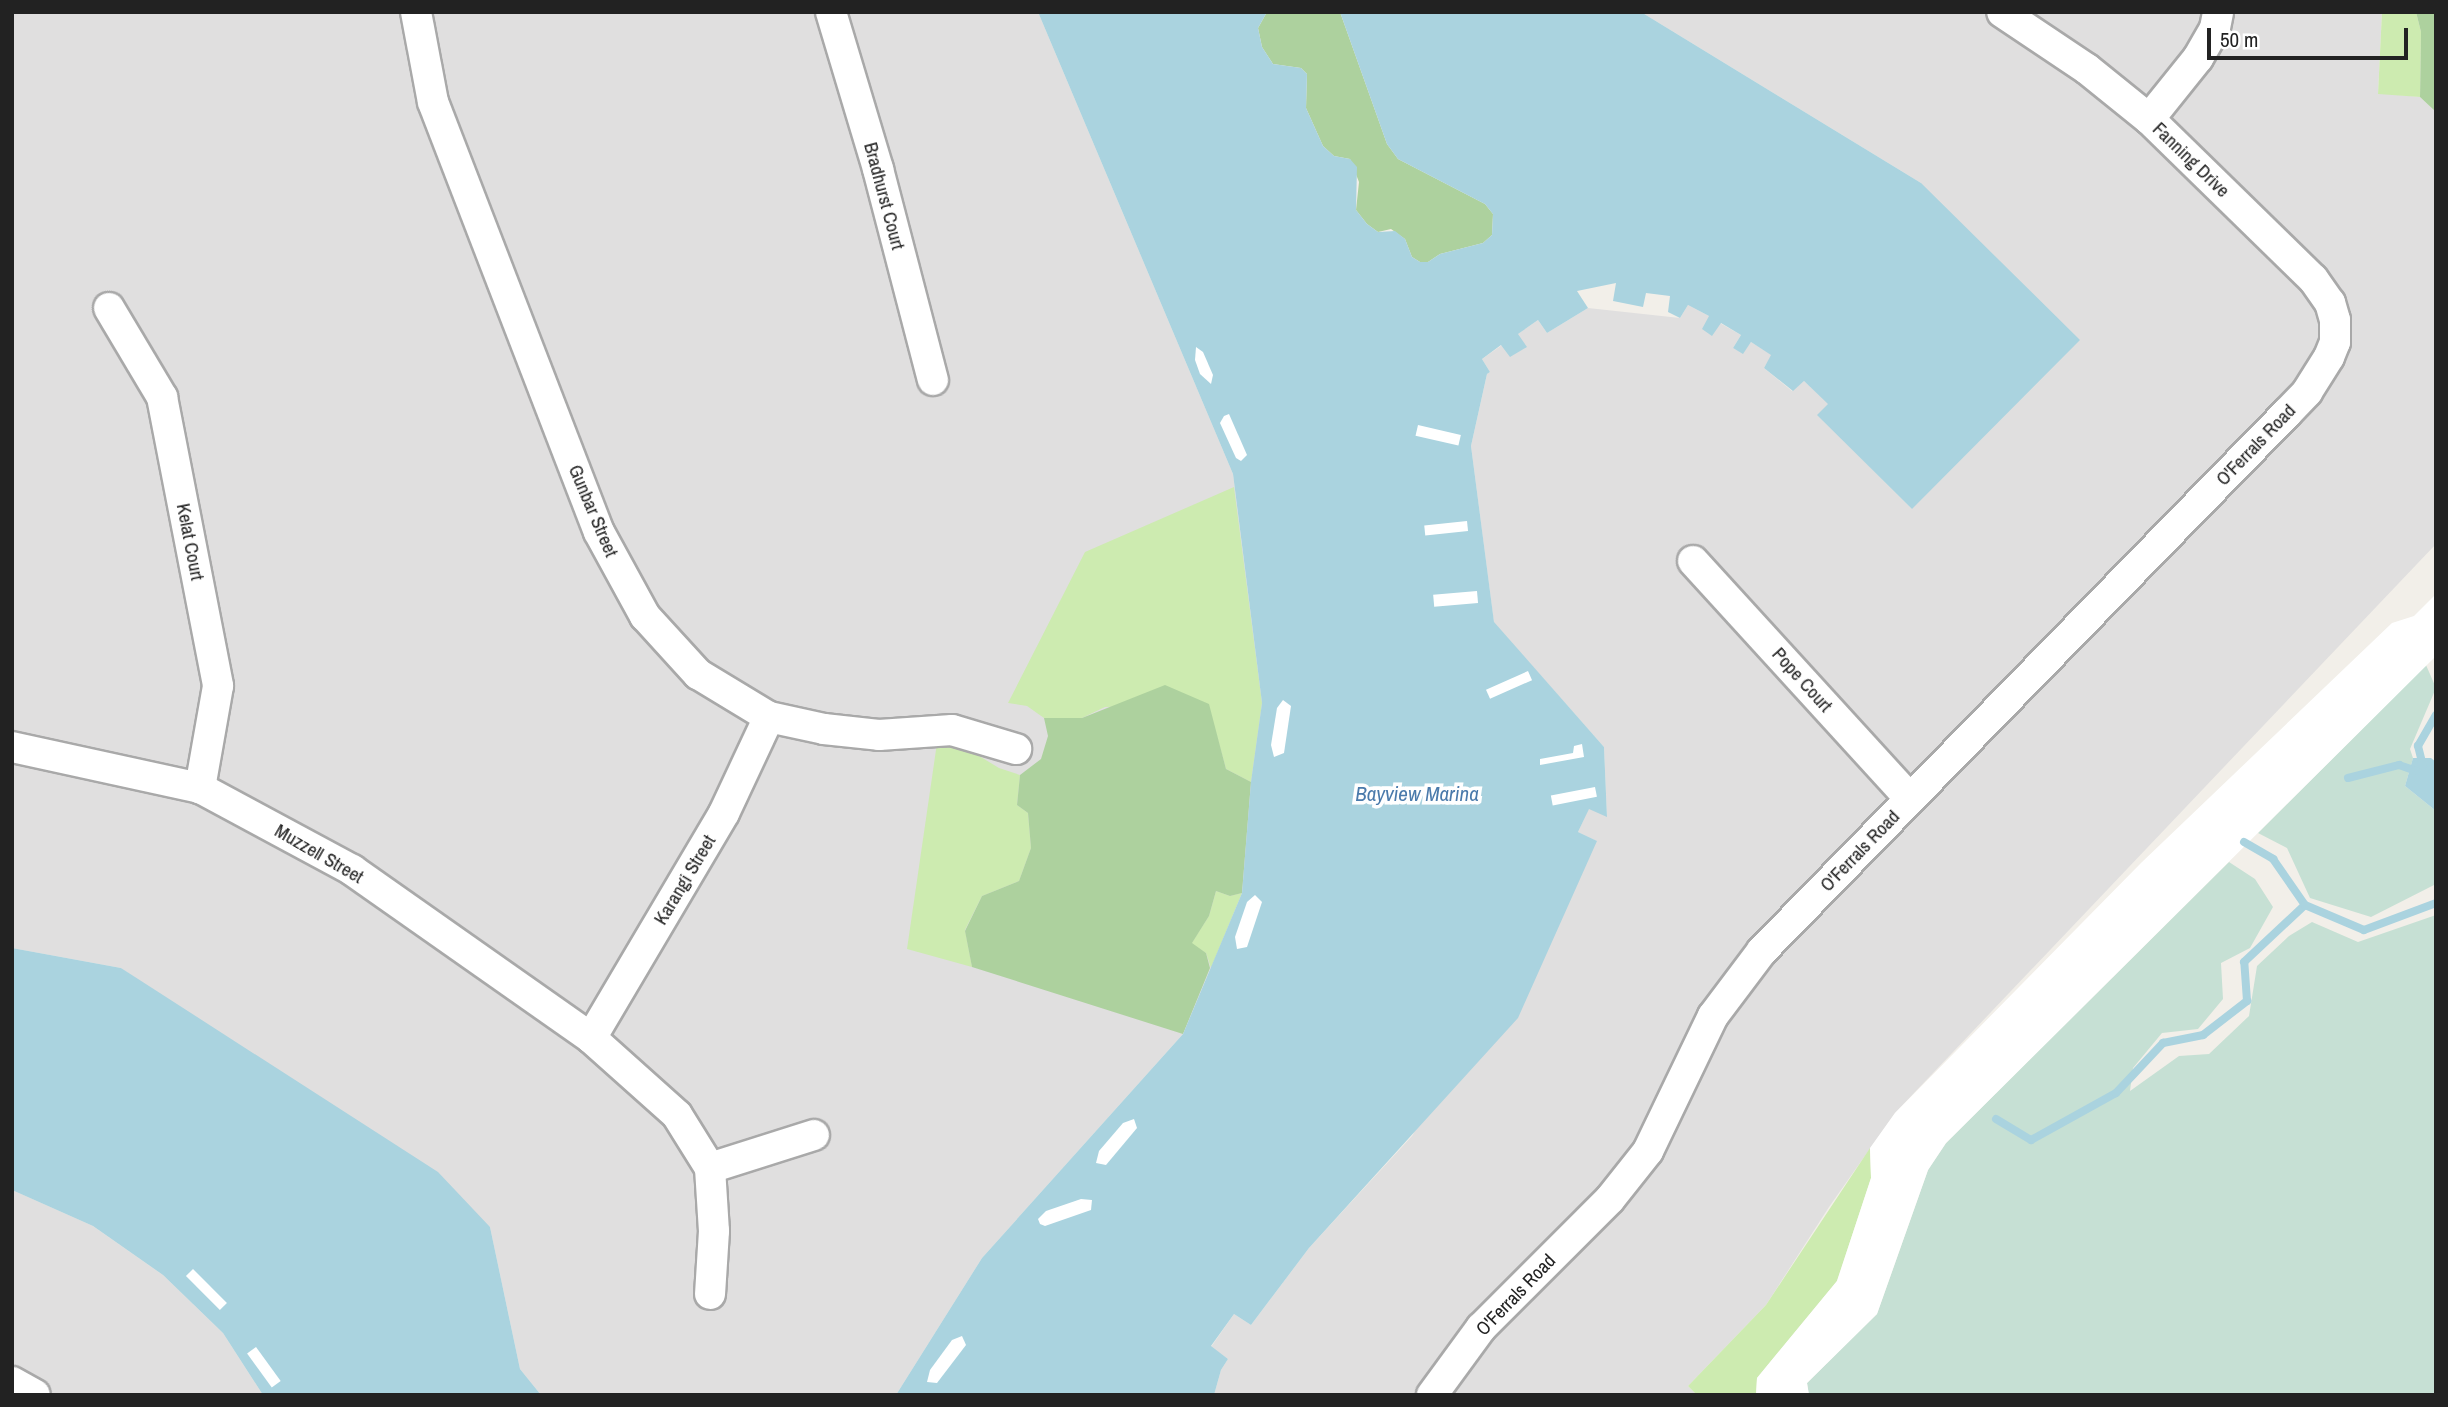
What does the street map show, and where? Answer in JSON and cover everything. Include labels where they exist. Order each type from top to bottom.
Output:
[{"type":"street","name":"Gunbar Street","points":[[416,12],[433,102],[599,532],[653,626],[698,674],[769,718],[879,736],[952,730],[1016,749]]},
{"type":"street","name":"Bradhurst Court","points":[[831,12],[877,169],[933,380]]},
{"type":"street","name":"Fanning Drive","points":[[2002,12],[2087,69],[2149,119],[2313,279],[2330,303],[2335,342]]},
{"type":"street","points":[[2149,119],[2198,58],[2215,28],[2218,12]]},
{"type":"street","name":"Kelat Court","points":[[109,308],[162,397],[218,685],[200,789]]},
{"type":"street","name":"O'Ferrals Road","points":[[1432,1395],[1481,1328],[1610,1199],[1648,1151],[1713,1016],[1738,979],[2287,413],[2320,372],[2335,342]]},
{"type":"street","name":"Pope Court","points":[[1693,561],[1910,800]]},
{"type":"street","name":"Karangi Street","points":[[591,1038],[724,813],[769,718]]},
{"type":"street","name":"Muzzell Street","points":[[12,747],[200,789],[352,870],[591,1038],[677,1115],[710,1168]]},
{"type":"street","points":[[710,1294],[714,1231],[710,1168],[814,1135]]},
{"type":"street","points":[[12,1382],[35,1395]]},
{"type":"shaded area","points":[[12,12],[1038,12],[1233,474],[1262,703],[1242,893],[1183,1034],[982,1258],[896,1395],[541,1395],[520,1369],[490,1227],[121,968],[12,948]]},
{"type":"shaded area","points":[[1641,12],[2382,12],[2378,93],[2420,97],[2436,112],[2436,544],[1895,1113],[1829,1207],[1766,1305],[1688,1386],[1697,1395],[1214,1395],[1221,1370],[1228,1359],[1211,1347],[1234,1314],[1251,1325],[1309,1248],[1412,1136],[1596,841],[1578,832],[1589,808],[1607,816],[1604,747],[1494,623],[1471,446],[1487,374],[1490,372],[1482,359],[1538,320],[1547,333],[1588,308],[1680,318],[1688,305],[1709,316],[1712,335],[1720,323],[1741,335],[1733,348],[1743,353],[1751,342],[1772,355],[1764,368],[1792,391],[1804,381],[1829,404],[1818,415],[1912,509],[1921,183]]},
{"type":"shaded area","points":[[12,1190],[93,1226],[163,1275],[223,1333],[263,1395],[12,1395]]},
{"type":"green space","points":[[1267,12],[1340,12],[1387,144],[1398,159],[1485,204],[1493,214],[1492,235],[1483,243],[1440,254],[1428,262],[1420,262],[1412,257],[1405,239],[1391,229],[1378,232],[1367,224],[1356,210],[1359,182],[1350,159],[1334,156],[1323,146],[1306,108],[1307,74],[1301,68],[1273,64],[1262,47],[1258,28]]},
{"type":"green space","points":[[2382,12],[2416,12],[2421,32],[2420,97],[2378,94]]},
{"type":"green space","points":[[2416,12],[2436,12],[2436,112],[2420,97],[2421,32]]},
{"type":"green space","points":[[1234,487],[1262,703],[1251,782],[1226,769],[1208,704],[1105,707],[1082,718],[1044,718],[1027,706],[1008,703],[1085,552]]},
{"type":"green space","points":[[2426,665],[2436,688],[2410,749],[2413,758],[2405,786],[2436,811],[2436,884],[2371,917],[2310,898],[2287,848],[2258,833]]},
{"type":"green space","points":[[1165,685],[1209,704],[1226,769],[1251,782],[1242,893],[1230,896],[1216,891],[1209,916],[1192,943],[1206,953],[1210,968],[1183,1034],[972,967],[965,931],[982,896],[1019,881],[1031,848],[1028,813],[1017,805],[1020,775],[1041,759],[1048,736],[1044,718],[1082,718]]},
{"type":"green space","points":[[937,743],[961,745],[999,768],[1020,775],[1017,805],[1028,813],[1031,848],[1019,881],[982,896],[965,930],[972,967],[907,949]]},
{"type":"green space","points":[[2229,862],[2255,879],[2273,907],[2250,948],[2221,963],[2223,999],[2198,1029],[2162,1033],[2133,1068],[2130,1091],[2179,1056],[2209,1054],[2249,1016],[2257,966],[2289,936],[2312,922],[2358,942],[2436,915],[2436,1395],[1809,1395],[1807,1383],[1877,1314],[1928,1170],[1946,1143]]},
{"type":"green space","points":[[1216,891],[1230,896],[1242,893],[1211,968],[1206,953],[1191,944],[1209,916]]},
{"type":"green space","points":[[1870,1148],[1871,1178],[1837,1281],[1757,1378],[1756,1395],[1697,1395],[1688,1386],[1766,1305]]},
{"type":"water","name":"Bayview Marina","points":[[1038,12],[1267,12],[1258,28],[1262,47],[1273,64],[1301,68],[1307,74],[1306,108],[1323,146],[1334,156],[1350,159],[1357,167],[1356,210],[1367,224],[1378,232],[1395,231],[1405,239],[1412,257],[1420,262],[1428,262],[1440,254],[1483,243],[1492,235],[1493,214],[1485,204],[1398,159],[1387,144],[1340,12],[1641,12],[1921,183],[2080,340],[1912,509],[1817,415],[1828,404],[1804,381],[1793,391],[1764,368],[1771,355],[1751,342],[1743,354],[1733,348],[1741,335],[1721,323],[1712,336],[1702,329],[1709,316],[1688,305],[1680,318],[1668,312],[1670,296],[1646,293],[1643,307],[1613,301],[1616,283],[1577,291],[1588,308],[1547,333],[1538,320],[1518,334],[1527,347],[1510,357],[1501,345],[1482,359],[1490,372],[1487,374],[1471,446],[1494,622],[1604,747],[1607,817],[1589,809],[1578,832],[1597,841],[1518,1018],[1309,1248],[1251,1325],[1234,1314],[1211,1346],[1228,1359],[1221,1370],[1214,1395],[896,1395],[982,1258],[1183,1034],[1242,893],[1251,782],[1262,703],[1233,474]]},
{"type":"water","points":[[2413,758],[2431,758],[2436,762],[2436,811],[2405,786]]},
{"type":"water","points":[[12,948],[121,968],[438,1172],[490,1227],[520,1369],[541,1395],[263,1395],[223,1333],[163,1275],[93,1226],[12,1190]]},
{"type":"pier","points":[[1196,347],[1203,352],[1213,375],[1211,384],[1200,374],[1195,360]]},
{"type":"pier","points":[[1229,414],[1247,455],[1241,461],[1236,458],[1220,423],[1224,416]]},
{"type":"pier","points":[[1418,425],[1461,435],[1458,446],[1416,436]]},
{"type":"pier","points":[[1467,521],[1468,531],[1425,535],[1424,525]]},
{"type":"pier","points":[[1477,591],[1478,603],[1434,607],[1433,595]]},
{"type":"pier","points":[[2436,594],[2436,656],[1946,1143],[1928,1170],[1877,1314],[1807,1383],[1809,1395],[1756,1395],[1757,1378],[1837,1281],[1871,1178],[1870,1148],[1895,1113],[2141,863],[2392,623],[2414,616]]},
{"type":"pier","points":[[1528,671],[1532,680],[1490,699],[1486,690]]},
{"type":"pier","points":[[1283,700],[1291,706],[1284,753],[1274,757],[1271,745],[1277,708]]},
{"type":"pier","points":[[1582,744],[1584,757],[1540,765],[1540,759],[1573,753],[1574,746]]},
{"type":"pier","points":[[1595,787],[1597,797],[1553,805],[1551,796]]},
{"type":"pier","points":[[1255,895],[1262,902],[1247,947],[1237,949],[1235,937],[1247,902]]},
{"type":"pier","points":[[1134,1119],[1137,1128],[1106,1165],[1096,1163],[1099,1151],[1123,1123]]},
{"type":"pier","points":[[1081,1199],[1092,1200],[1091,1210],[1045,1226],[1040,1224],[1038,1219],[1046,1211]]},
{"type":"pier","points":[[193,1269],[227,1303],[220,1310],[186,1276]]},
{"type":"pier","points":[[962,1336],[966,1345],[937,1383],[927,1382],[930,1370],[952,1340]]},
{"type":"pier","points":[[256,1347],[281,1381],[272,1387],[247,1353]]},
{"type":"waterway","points":[[2423,766],[2418,746],[2436,715]]},
{"type":"waterway","points":[[2348,778],[2399,765],[2416,771]]},
{"type":"waterway","points":[[2244,842],[2273,859],[2305,905]]},
{"type":"waterway","points":[[1996,1119],[2031,1140],[2116,1093],[2163,1043],[2203,1035],[2247,1001],[2244,962],[2305,905],[2364,930],[2436,903]]}]
